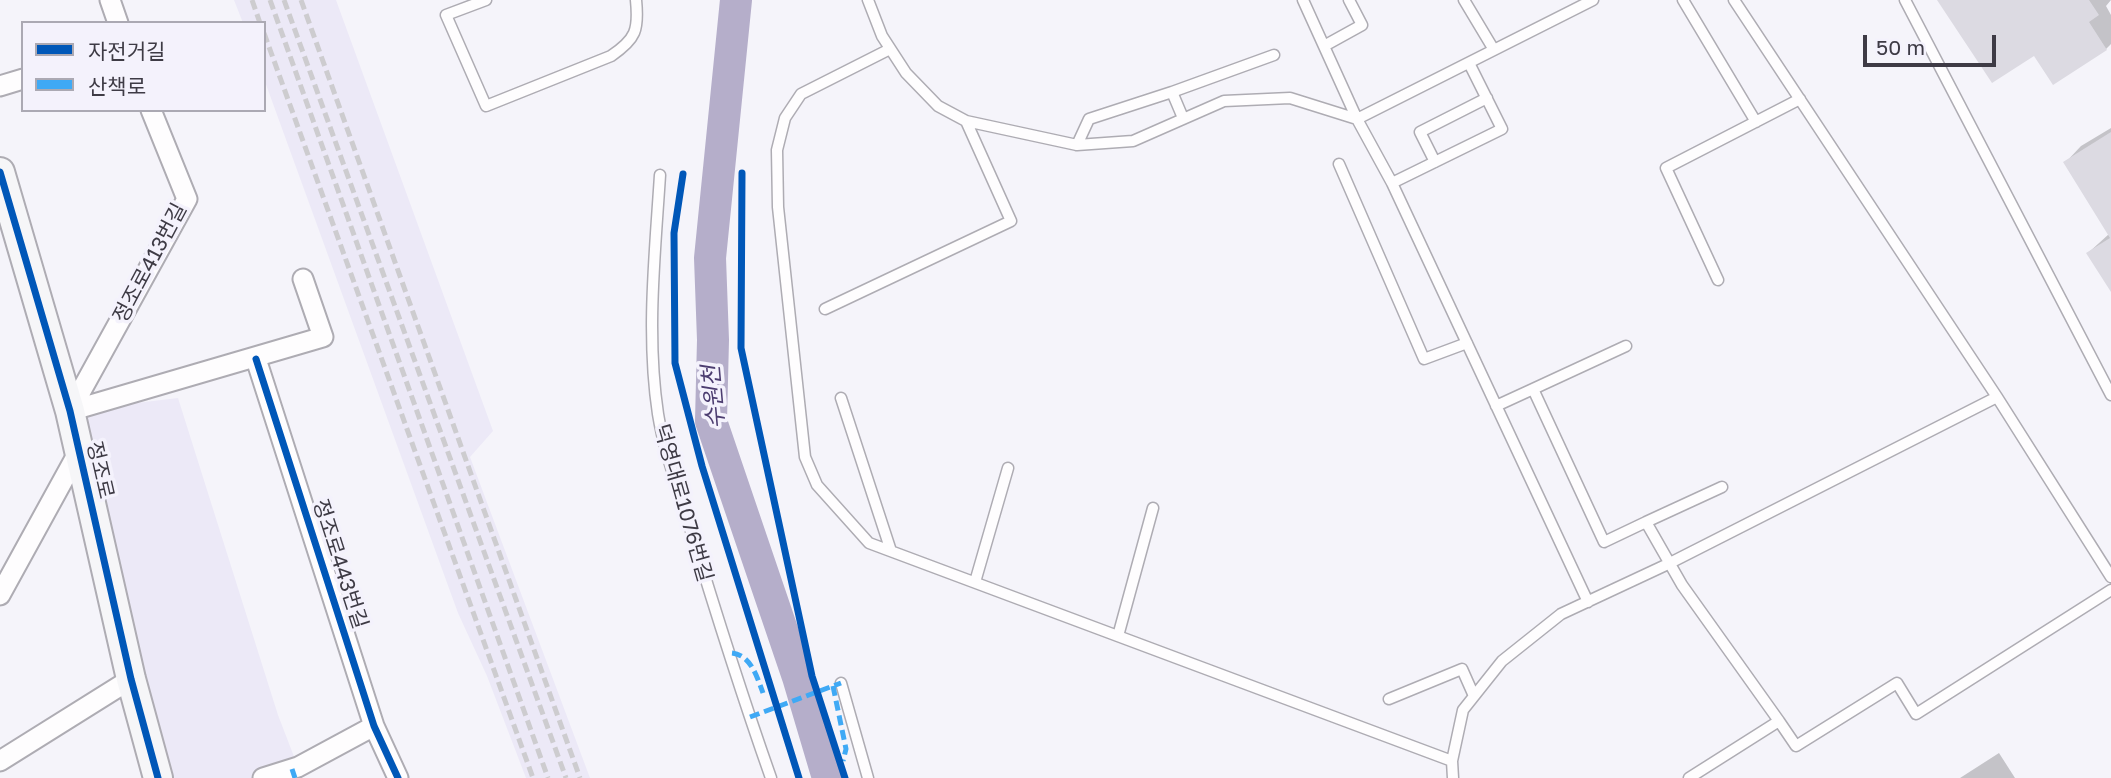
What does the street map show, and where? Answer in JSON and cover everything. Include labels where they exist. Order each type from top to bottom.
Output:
[{"type":"street","points":[[110,0],[117,21]]},
{"type":"street","points":[[0,86],[21,80]]},
{"type":"street","name":"정조로413번길","points":[[69,411],[187,199],[152,112]]},
{"type":"street","name":"정조로","points":[[1,180],[69,411],[131,679],[158,778]]},
{"type":"street","points":[[69,411],[256,359],[323,337],[303,279]]},
{"type":"street","name":"정조로443번길","points":[[256,359],[374,726],[398,778]]},
{"type":"street","points":[[0,595],[78,453]]},
{"type":"street","points":[[0,761],[131,679]]},
{"type":"street","points":[[262,778],[295,771],[374,726]]},
{"type":"lane","points":[[486,0],[446,15],[486,106],[611,56],[628,45],[638,24],[636,0]]},
{"type":"lane","points":[[868,0],[890,50],[905,73],[938,106],[966,121],[1077,145],[1133,141],[1224,101],[1290,98],[1357,119],[1593,0]]},
{"type":"lane","points":[[1303,0],[1357,119],[1392,183],[1588,602]]},
{"type":"lane","points":[[1324,46],[1362,25],[1349,0]]},
{"type":"lane","points":[[1464,0],[1494,50]]},
{"type":"lane","points":[[1683,0],[1756,122]]},
{"type":"lane","points":[[1734,0],[1997,397],[2111,577]]},
{"type":"lane","points":[[1905,0],[2111,394]]},
{"type":"lane","points":[[890,50],[801,94],[785,118],[777,162],[778,207],[805,457],[817,485],[869,543],[1452,761]]},
{"type":"lane","points":[[1077,145],[1089,119],[1274,55]]},
{"type":"lane","points":[[1392,183],[1502,129],[1469,62]]},
{"type":"lane","points":[[1172,92],[1183,118]]},
{"type":"lane","points":[[1435,162],[1420,132],[1487,98]]},
{"type":"lane","points":[[1718,280],[1666,168],[1800,99]]},
{"type":"lane","points":[[825,309],[1011,221],[966,121]]},
{"type":"lane","points":[[1339,164],[1424,359],[1467,342]]},
{"type":"lane","name":"덕영대로1076번길","points":[[660,175],[652,354],[658,414],[668,460],[712,604],[732,653],[739,684],[771,778]]},
{"type":"lane","points":[[1496,406],[1626,346]]},
{"type":"lane","points":[[1533,389],[1604,542],[1722,488]]},
{"type":"lane","points":[[1453,778],[1452,761],[1463,710],[1502,661],[1561,614],[1668,564],[1997,397]]},
{"type":"lane","points":[[841,398],[891,551]]},
{"type":"lane","points":[[975,582],[1008,468]]},
{"type":"lane","points":[[1118,636],[1153,509]]},
{"type":"lane","points":[[1646,522],[1668,564],[1796,746],[1896,684],[1916,714],[2111,590]]},
{"type":"lane","points":[[1390,699],[1462,669],[1474,696]]},
{"type":"lane","points":[[841,683],[868,778]]},
{"type":"lane","points":[[1689,778],[1779,721]]},
{"type":"path","points":[[742,173],[741,348],[812,676],[845,778]]},
{"type":"path","points":[[683,174],[674,233],[675,363],[702,466],[799,778]]},
{"type":"shaded area","points":[[234,0],[336,0],[493,431],[470,457],[590,778],[526,778],[487,676],[458,613],[266,85],[266,21],[242,21]]},
{"type":"shaded area","points":[[178,398],[278,715],[298,767],[263,778],[159,778],[70,411]]},
{"type":"building","points":[[1937,0],[2089,0],[2099,15],[2089,22],[2107,50],[2053,85],[2034,56],[1992,83]]},
{"type":"building","points":[[2111,132],[2111,292],[2086,253],[2110,238],[2063,162]]},
{"type":"waterway","name":"수원천","points":[[736,0],[710,258],[713,340],[711,421],[798,677],[828,778]]},
{"type":"railway","points":[[252,0],[259,21]]},
{"type":"railway","points":[[270,0],[548,778]]},
{"type":"railway","points":[[284,0],[566,778]]},
{"type":"railway","points":[[301,0],[580,778]]},
{"type":"railway","points":[[266,39],[533,778]]},
{"type":"marked path","points":[[732,653],[749,662],[763,693]]},
{"type":"marked path","points":[[750,717],[841,683]]},
{"type":"marked path","points":[[833,686],[846,749],[843,761]]},
{"type":"marked path","points":[[292,769],[295,778]]},
{"type":"cycle path","points":[[0,172],[70,411],[131,679],[158,778]]},
{"type":"cycle path","points":[[742,173],[741,348],[812,676],[845,778]]},
{"type":"cycle path","points":[[683,174],[674,233],[675,363],[702,466],[799,778]]},
{"type":"cycle path","points":[[256,359],[374,726],[398,778]]}]
